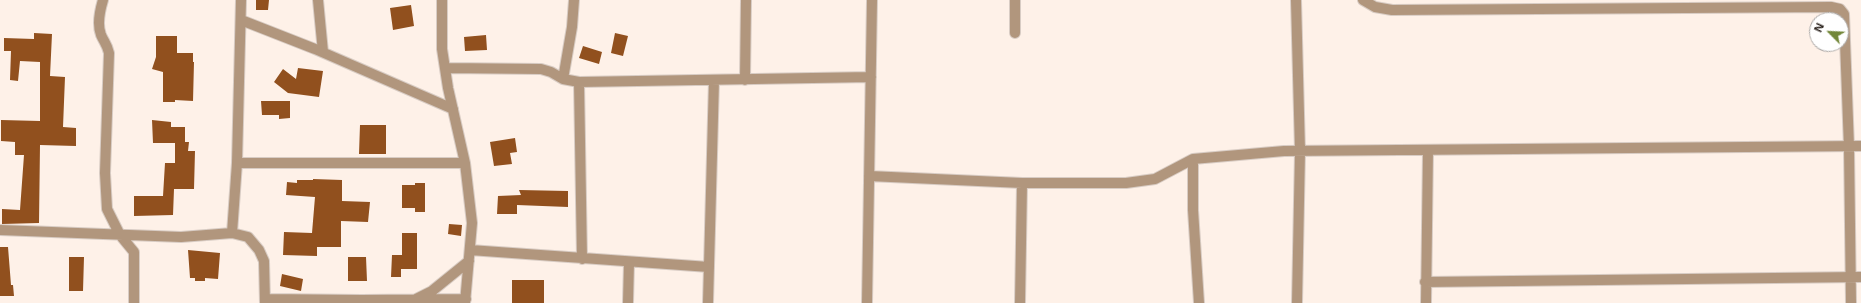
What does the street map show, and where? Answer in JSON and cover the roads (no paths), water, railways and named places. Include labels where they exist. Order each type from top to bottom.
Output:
[{"type":"street","points":[[103,0],[100,12],[101,35],[107,43],[109,53],[105,173],[107,209],[120,236],[134,252],[134,303]]},
{"type":"street","points":[[232,232],[237,162],[241,0]]},
{"type":"street","points":[[318,0],[323,52]]},
{"type":"street","points":[[0,230],[120,236],[181,236],[232,232],[248,237],[259,250],[264,261],[265,301],[466,301],[472,223],[465,163],[442,49],[442,0]]},
{"type":"street","points":[[563,79],[572,27],[574,0]]},
{"type":"street","points":[[745,80],[746,0]]},
{"type":"street","points":[[867,303],[872,0]]},
{"type":"street","points":[[1015,0],[1015,34]]},
{"type":"street","points":[[1296,0],[1300,151],[1297,303]]},
{"type":"street","points":[[1363,0],[1375,7],[1392,10],[1837,8],[1842,11],[1844,14],[1856,277],[1851,303]]},
{"type":"street","points":[[240,20],[323,52],[453,109]]},
{"type":"street","points":[[445,68],[541,69],[551,72],[563,79],[579,82],[871,77]]},
{"type":"street","points":[[708,303],[714,80]]},
{"type":"street","points":[[579,82],[582,259]]},
{"type":"street","points":[[869,176],[1022,183],[1126,183],[1156,179],[1193,159],[1300,151],[1861,146]]},
{"type":"street","points":[[1426,303],[1425,282],[1428,150]]},
{"type":"street","points":[[1193,159],[1193,210],[1199,303]]},
{"type":"street","points":[[237,162],[465,163]]},
{"type":"street","points":[[1020,303],[1022,183]]},
{"type":"street","points":[[470,250],[709,267]]},
{"type":"street","points":[[414,300],[432,291],[469,261]]},
{"type":"street","points":[[628,303],[629,262]]},
{"type":"street","points":[[1425,282],[1856,277]]}]
